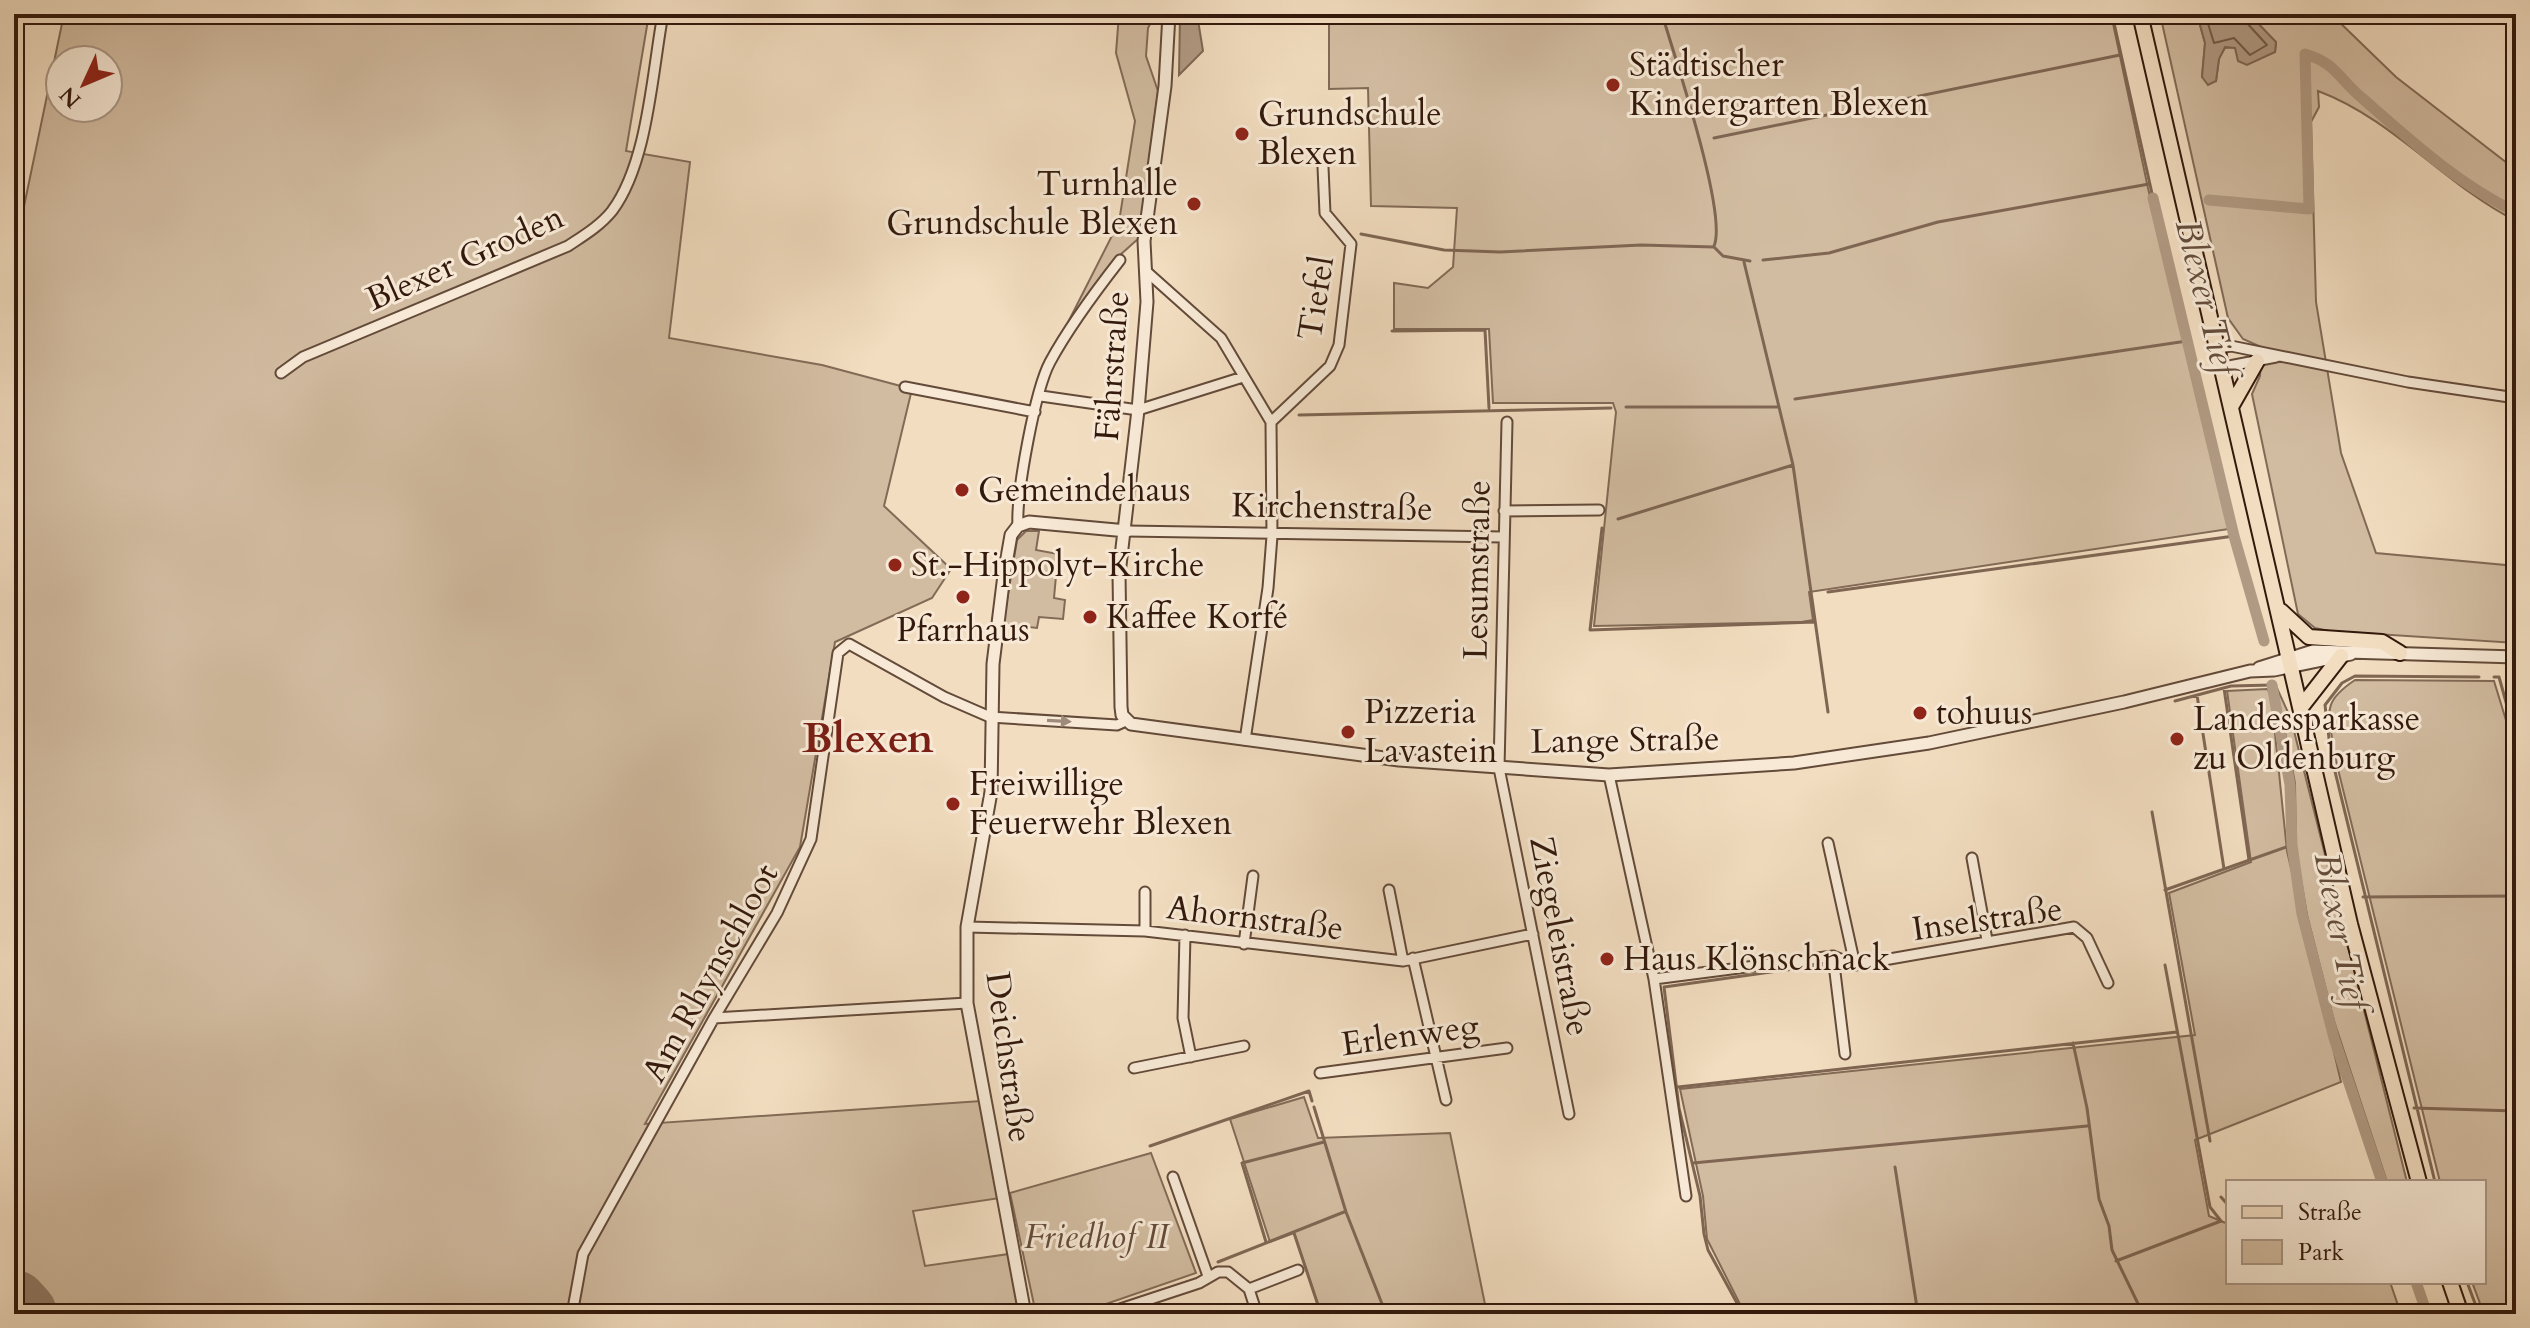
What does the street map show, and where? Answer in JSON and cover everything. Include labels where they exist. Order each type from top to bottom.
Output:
[{"type":"main road","points":[[2140,14],[2224,367],[2350,924],[2418,1180]]},
{"type":"main road","points":[[2232,405],[2257,361]]},
{"type":"main road","points":[[2280,610],[2309,637],[2382,642],[2400,653]]},
{"type":"main road","points":[[2302,706],[2346,655]]},
{"type":"main road","points":[[2451,1284],[2461,1314]]},
{"type":"street","name":"Blexer Groden","points":[[281,373],[303,357],[568,246],[596,227],[612,211],[634,169],[663,14]]},
{"type":"street","name":"Fährstraße","points":[[1126,721],[1121,707],[1118,596],[1138,410],[1147,272],[1144,241],[1165,86],[1169,14]]},
{"type":"street","name":"Tiefel","points":[[1271,422],[1330,366],[1339,345],[1351,244],[1325,213],[1323,167]]},
{"type":"street","name":"Deichstraße","points":[[1025,1314],[967,1003],[967,927],[991,792],[990,717],[1004,575],[1011,535],[1018,526],[1017,509],[1035,412],[1048,365],[1120,260]]},
{"type":"street","points":[[1147,272],[1221,338],[1271,422],[1272,536],[1268,588],[1245,740]]},
{"type":"street","points":[[2219,348],[2231,346],[2516,398]]},
{"type":"street","points":[[2224,367],[2280,356]]},
{"type":"street","points":[[1041,396],[1138,410],[1243,377]]},
{"type":"street","points":[[905,387],[1035,412]]},
{"type":"street","name":"Lesumstraße","points":[[1499,768],[1507,422]]},
{"type":"street","points":[[1504,511],[1599,510]]},
{"type":"street","name":"Kirchenstraße","points":[[1018,526],[1029,522],[1127,531],[1272,536],[1503,537]]},
{"type":"street","name":"Lange Straße","points":[[849,644],[944,697],[990,717],[1117,725],[1126,721],[1399,760],[1609,775],[1794,763],[1929,743],[2291,661],[2400,653],[2516,657]]},
{"type":"street","name":"Am Rhynschloot","points":[[572,1314],[583,1254],[714,1018],[777,913],[811,839],[834,671],[838,653],[849,644]]},
{"type":"street","name":"Ziegeleistraße","points":[[1499,768],[1569,1114]]},
{"type":"street","points":[[1609,775],[1654,979],[1686,1196]]},
{"type":"street","points":[[1828,843],[1855,965]]},
{"type":"street","points":[[1972,858],[1987,940]]},
{"type":"street","points":[[1244,944],[1253,876]]},
{"type":"street","points":[[1389,890],[1439,1057],[1446,1100]]},
{"type":"street","points":[[1145,892],[1145,931]]},
{"type":"street","name":"Ahornstraße","points":[[967,927],[1145,931],[1244,944],[1408,959],[1533,934]]},
{"type":"street","name":"Inselstraße","points":[[1855,965],[2074,927],[2087,938],[2108,983]]},
{"type":"street","points":[[1185,935],[1183,1018],[1191,1057]]},
{"type":"street","points":[[1654,979],[1833,956],[1855,965]]},
{"type":"street","points":[[1833,956],[1845,1054]]},
{"type":"street","points":[[714,1018],[967,1003]]},
{"type":"street","points":[[1134,1068],[1244,1046]]},
{"type":"street","name":"Erlenweg","points":[[1320,1073],[1507,1048]]},
{"type":"street","points":[[1173,1177],[1208,1276]]},
{"type":"street","points":[[1249,1289],[1298,1270]]},
{"type":"street","points":[[1105,1314],[1133,1309],[1199,1283],[1208,1276],[1228,1272],[1249,1289],[1257,1314]]},
{"type":"green space","points":[[64,14],[649,14],[626,151],[690,162],[669,338],[822,365],[912,389],[884,506],[951,569],[932,598],[835,642],[800,847],[645,1124],[981,1101],[1000,1198],[913,1211],[925,1266],[1009,1254],[1020,1314],[14,1314],[14,240],[17,240],[44,110],[44,124],[124,124],[124,44],[58,44]]},
{"type":"green space","points":[[1119,14],[1155,14],[1148,28],[1146,56],[1158,91],[1139,238],[1119,256],[1057,344],[1119,222],[1135,121],[1116,53]]},
{"type":"green space","points":[[1329,14],[2111,14],[2148,188],[2229,529],[1809,592],[1813,620],[1802,622],[1594,626],[1616,412],[1613,403],[1493,403],[1489,329],[1394,329],[1394,283],[1428,288],[1453,267],[1457,208],[1371,206],[1368,88],[1329,89]]},
{"type":"green space","points":[[2160,14],[2197,14],[2205,43],[2202,77],[2216,81],[2219,58],[2225,48],[2235,47],[2238,55],[2275,52],[2276,42],[2249,14],[2331,14],[2396,77],[2516,170],[2516,221],[2466,189],[2371,118],[2318,91],[2319,107],[2311,122],[2316,302],[2341,453],[2376,553],[2516,566],[2516,643],[2329,631],[2315,628],[2298,614],[2252,394],[2260,376],[2261,347],[2243,339],[2228,318]]},
{"type":"green space","points":[[1026,531],[1039,531],[1036,550],[1058,554],[1054,598],[1065,600],[1063,619],[1039,617],[1037,628],[1003,624],[1017,540]]},
{"type":"green space","points":[[2355,680],[2494,681],[2516,753],[2516,1314],[2484,1314],[2473,1284],[2486,1284],[2486,1180],[2440,1180],[2334,753],[2329,719],[2331,703]]},
{"type":"green space","points":[[2276,686],[2291,719],[2406,1180],[2386,1180],[2334,1021],[2307,915],[2296,850],[2295,783]]},
{"type":"green space","points":[[2267,689],[2271,694],[2287,851],[2341,1082],[2195,1140],[2209,1216],[2226,1223],[2226,1284],[2391,1284],[2401,1314],[1745,1314],[1707,1239],[1703,1196],[1680,1089],[2195,1035],[2169,893],[2251,862],[2227,691]]},
{"type":"green space","points":[[1304,1097],[1318,1138],[1450,1133],[1487,1314],[1321,1314],[1294,1233],[1270,1242],[1230,1119]]},
{"type":"green space","name":"Friedhof II","points":[[1151,1153],[1196,1273],[1077,1314],[1036,1314],[1010,1193]]},
{"type":"water","points":[[1180,14],[1197,14],[1203,51],[1179,75]]},
{"type":"water","points":[[2197,14],[2249,14],[2276,42],[2275,52],[2247,65],[2238,61],[2235,48],[2225,47],[2219,59],[2216,81],[2208,85],[2202,77],[2205,43]]},
{"type":"waterway","points":[[1662,14],[1707,169],[1716,229],[1714,246]]},
{"type":"waterway","points":[[2112,14],[2153,198]]},
{"type":"waterway","name":"Blexer Tief","points":[[2209,200],[2309,209],[2305,54],[2331,67],[2380,114],[2455,175],[2516,212]]},
{"type":"waterway","points":[[1714,138],[2120,55]]},
{"type":"waterway","points":[[1763,260],[1829,253],[1938,222],[2149,184]]},
{"type":"waterway","name":"Blexer Tief","points":[[2153,198],[2234,536],[2264,641]]},
{"type":"waterway","points":[[1361,234],[1444,250],[1500,252],[1641,245],[1714,247],[1723,256],[1750,261]]},
{"type":"waterway","points":[[1744,262],[1793,465],[1828,712]]},
{"type":"waterway","points":[[1392,331],[1485,330],[1489,408]]},
{"type":"waterway","points":[[1795,399],[2187,341]]},
{"type":"waterway","points":[[1626,407],[1778,407]]},
{"type":"waterway","points":[[1299,415],[1611,408]]},
{"type":"waterway","points":[[1618,519],[1793,465]]},
{"type":"waterway","points":[[1602,528],[1590,630],[1815,622]]},
{"type":"waterway","points":[[1828,592],[2234,536]]},
{"type":"waterway","points":[[2435,1180],[2331,755],[2325,705],[2342,683],[2355,676],[2479,677]]},
{"type":"waterway","points":[[2494,677],[2499,677],[2516,738]]},
{"type":"waterway","points":[[2175,701],[2231,686],[2272,685]]},
{"type":"waterway","name":"Blexer Tief","points":[[2272,685],[2290,785],[2292,845],[2302,914],[2334,1038],[2381,1180]]},
{"type":"waterway","points":[[2224,688],[2249,860]]},
{"type":"waterway","points":[[2197,695],[2224,869]]},
{"type":"waterway","points":[[2152,812],[2210,1141]]},
{"type":"waterway","points":[[2165,890],[2292,845]]},
{"type":"waterway","points":[[2363,897],[2516,896]]},
{"type":"waterway","points":[[1743,1314],[1708,1250],[1704,1234],[1700,1196],[1679,1108],[1664,987],[1822,965]]},
{"type":"waterway","points":[[2116,1261],[2221,1221],[2210,1207],[2165,965]]},
{"type":"waterway","points":[[1678,1087],[2177,1032]]},
{"type":"waterway","points":[[2073,1043],[2087,1108],[2099,1199],[2109,1226],[2112,1250],[2143,1314]]},
{"type":"waterway","points":[[1150,1146],[1309,1091],[1312,1101]]},
{"type":"waterway","points":[[1314,1107],[1346,1212],[1386,1314]]},
{"type":"waterway","points":[[2414,1108],[2516,1111]]},
{"type":"waterway","points":[[1693,1163],[2087,1126]]},
{"type":"waterway","points":[[1266,1242],[1242,1163],[1324,1142]]},
{"type":"waterway","points":[[1895,1167],[1918,1314]]},
{"type":"waterway","points":[[2221,1197],[2226,1203]]},
{"type":"waterway","points":[[1218,1262],[1344,1212]]},
{"type":"waterway","points":[[1294,1233],[1321,1314]]},
{"type":"waterway","name":"Blexer Tief","points":[[2417,1284],[2427,1314]]},
{"type":"waterway","points":[[2468,1284],[2479,1314]]},
{"type":"waterway","points":[[1297,1314],[1318,1307]]},
{"type":"waterway","points":[[2049,1314],[2139,1307]]},
{"type":"runway","points":[[14,1304],[23,1314]]},
{"type":"place","name":"Städtischer Kindergarten Blexen","points":[[1613,85]]},
{"type":"place","name":"Grundschule Blexen","points":[[1242,134]]},
{"type":"place","name":"Turnhalle Grundschule Blexen","points":[[1194,204]]},
{"type":"place","name":"Gemeindehaus","points":[[962,490]]},
{"type":"place","name":"St.-Hippolyt-Kirche","points":[[895,565]]},
{"type":"place","name":"Pfarrhaus","points":[[963,597]]},
{"type":"place","name":"Kaffee Korfé","points":[[1090,617]]},
{"type":"place","name":"tohuus","points":[[1920,713]]},
{"type":"place","name":"Pizzeria Lavastein","points":[[1348,732]]},
{"type":"place","name":"Landessparkasse zu Oldenburg","points":[[2177,739]]},
{"type":"place","name":"Freiwillige Feuerwehr Blexen","points":[[953,804]]},
{"type":"place","name":"Haus Klönschnack","points":[[1607,959]]},
{"type":"district","name":"Blexen","points":[[868,738]]}]
